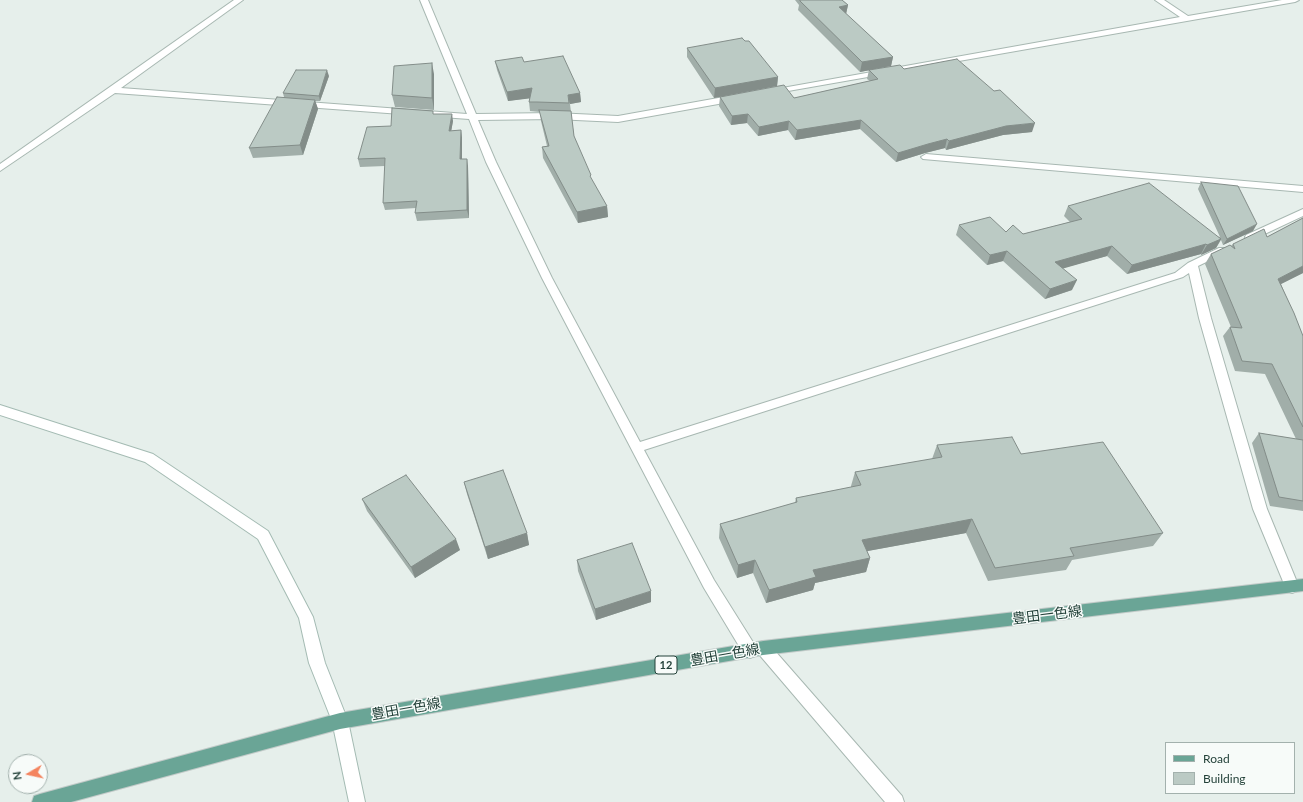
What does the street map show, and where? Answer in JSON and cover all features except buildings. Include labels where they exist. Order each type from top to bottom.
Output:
[{"type":"main road","name":"豊田一色線","points":[[40,802],[340,721],[757,650],[1298,586]]},
{"type":"street","points":[[0,168],[239,0]]},
{"type":"street","points":[[424,0],[472,117],[547,278],[710,584],[757,650],[896,802]]},
{"type":"street","points":[[1159,0],[1186,18]]},
{"type":"street","points":[[765,93],[1295,0]]},
{"type":"street","points":[[113,90],[472,117],[555,116],[618,119],[742,97]]},
{"type":"street","points":[[926,157],[1303,190]]},
{"type":"street","points":[[638,447],[1179,275],[1192,265],[1303,212]]},
{"type":"street","points":[[1192,265],[1205,318],[1260,509],[1298,586]]},
{"type":"street","points":[[0,410],[148,458],[264,535],[306,617],[316,663],[340,721],[357,802]]}]
